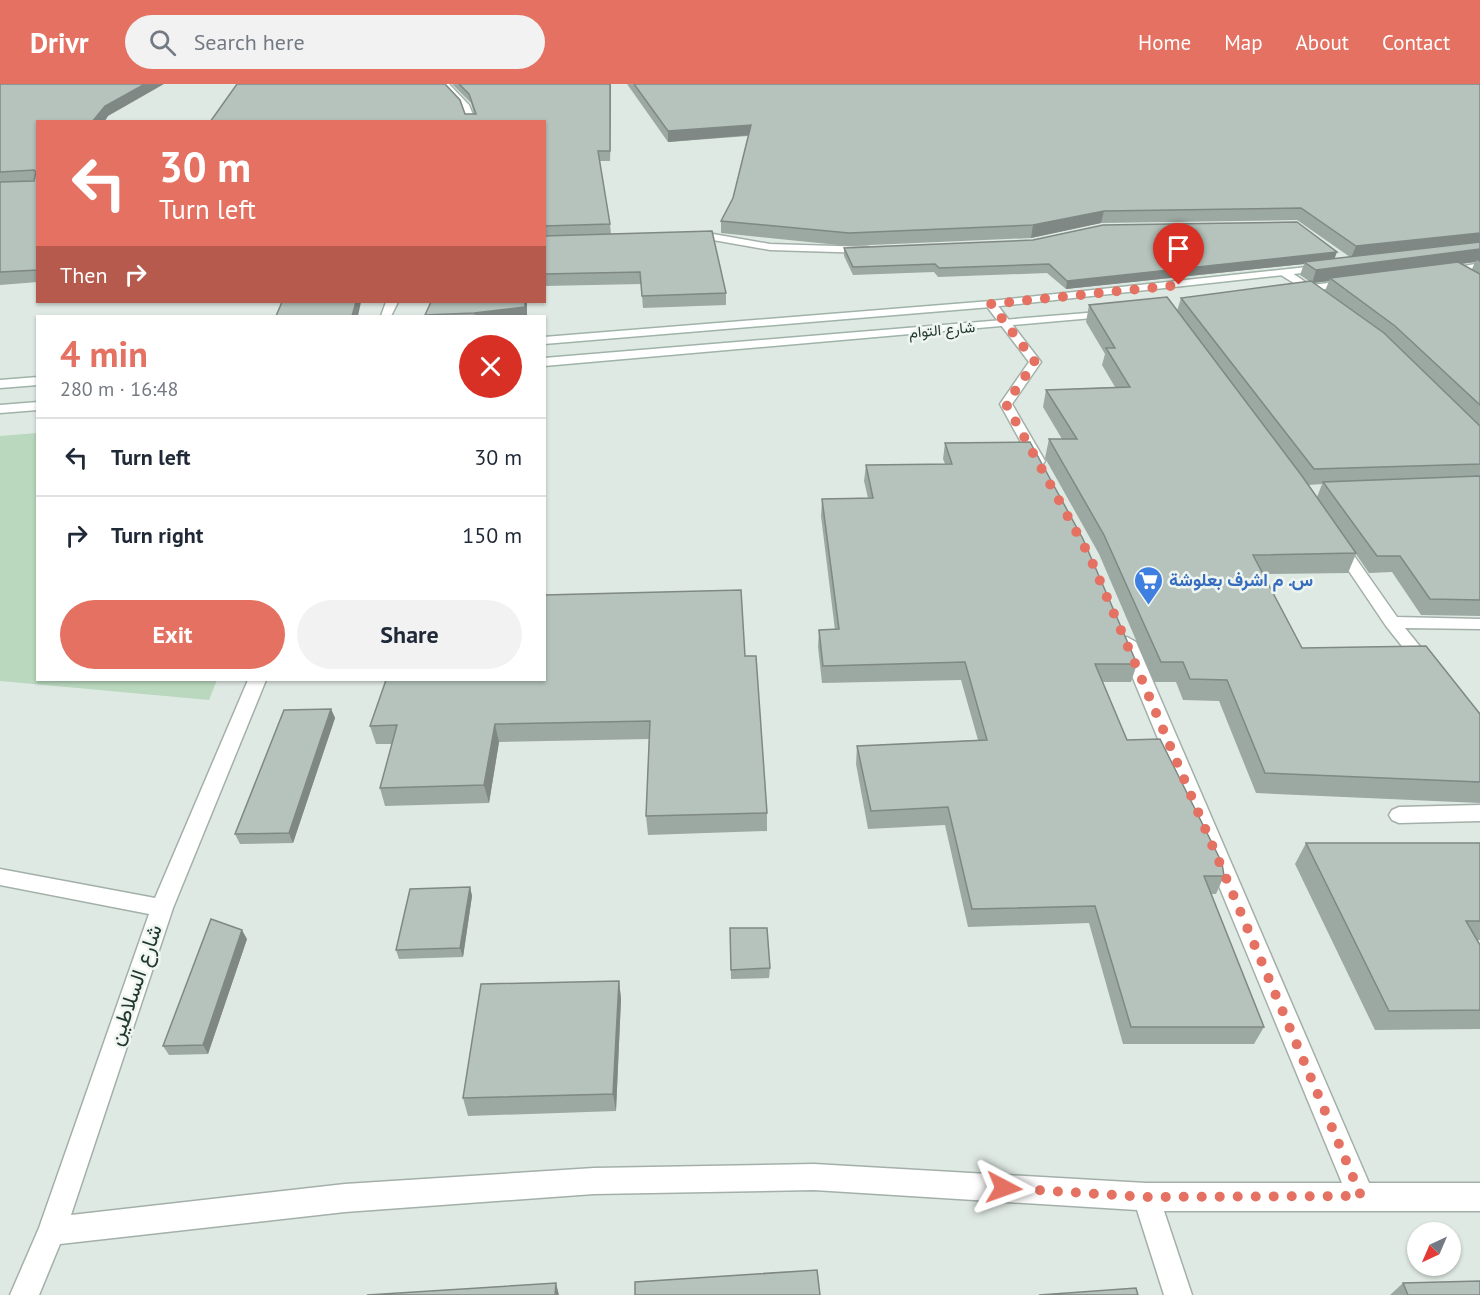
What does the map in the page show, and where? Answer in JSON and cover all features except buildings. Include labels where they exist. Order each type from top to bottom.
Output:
[{"type":"street","points":[[444,84],[466,107],[471,120]]},
{"type":"street","points":[[678,237],[713,237],[770,247],[848,251],[883,249]]},
{"type":"street","name":"شارع التوام","points":[[546,341],[991,304],[1339,266]]},
{"type":"street","points":[[1434,273],[1480,266]]},
{"type":"street","points":[[1456,270],[1472,280]]},
{"type":"street","points":[[1285,273],[1330,302]]},
{"type":"street","points":[[1288,291],[1366,281]]},
{"type":"street","points":[[991,304],[1035,362],[1006,404],[1045,474]]},
{"type":"street","name":"شارع التوام","points":[[546,362],[1007,325],[1121,313]]},
{"type":"street","points":[[0,384],[36,381]]},
{"type":"street","points":[[0,409],[36,406]]},
{"type":"street","points":[[1329,529],[1392,622],[1438,682]]},
{"type":"street","points":[[1118,621],[1361,1196]]},
{"type":"street","points":[[1392,622],[1480,624]]},
{"type":"street","name":"شارع السلاطين","points":[[24,1295],[52,1232],[162,908],[257,681]]},
{"type":"street","points":[[1399,814],[1480,813]]},
{"type":"street","points":[[0,877],[162,908]]},
{"type":"street","points":[[52,1232],[345,1198],[594,1181],[814,1177],[1146,1197],[1480,1197]]},
{"type":"street","points":[[1146,1197],[1178,1295]]},
{"type":"green space","points":[[36,433],[36,681],[217,681],[209,700],[0,681],[0,436]]},
{"type":"place","name":"س. م اشرف بعلوشة","points":[[1148,606]]},
{"type":"route","points":[[1004,1188],[1146,1197],[1361,1196],[1089,555],[1006,404],[1035,362],[991,304],[1179,285]]}]
